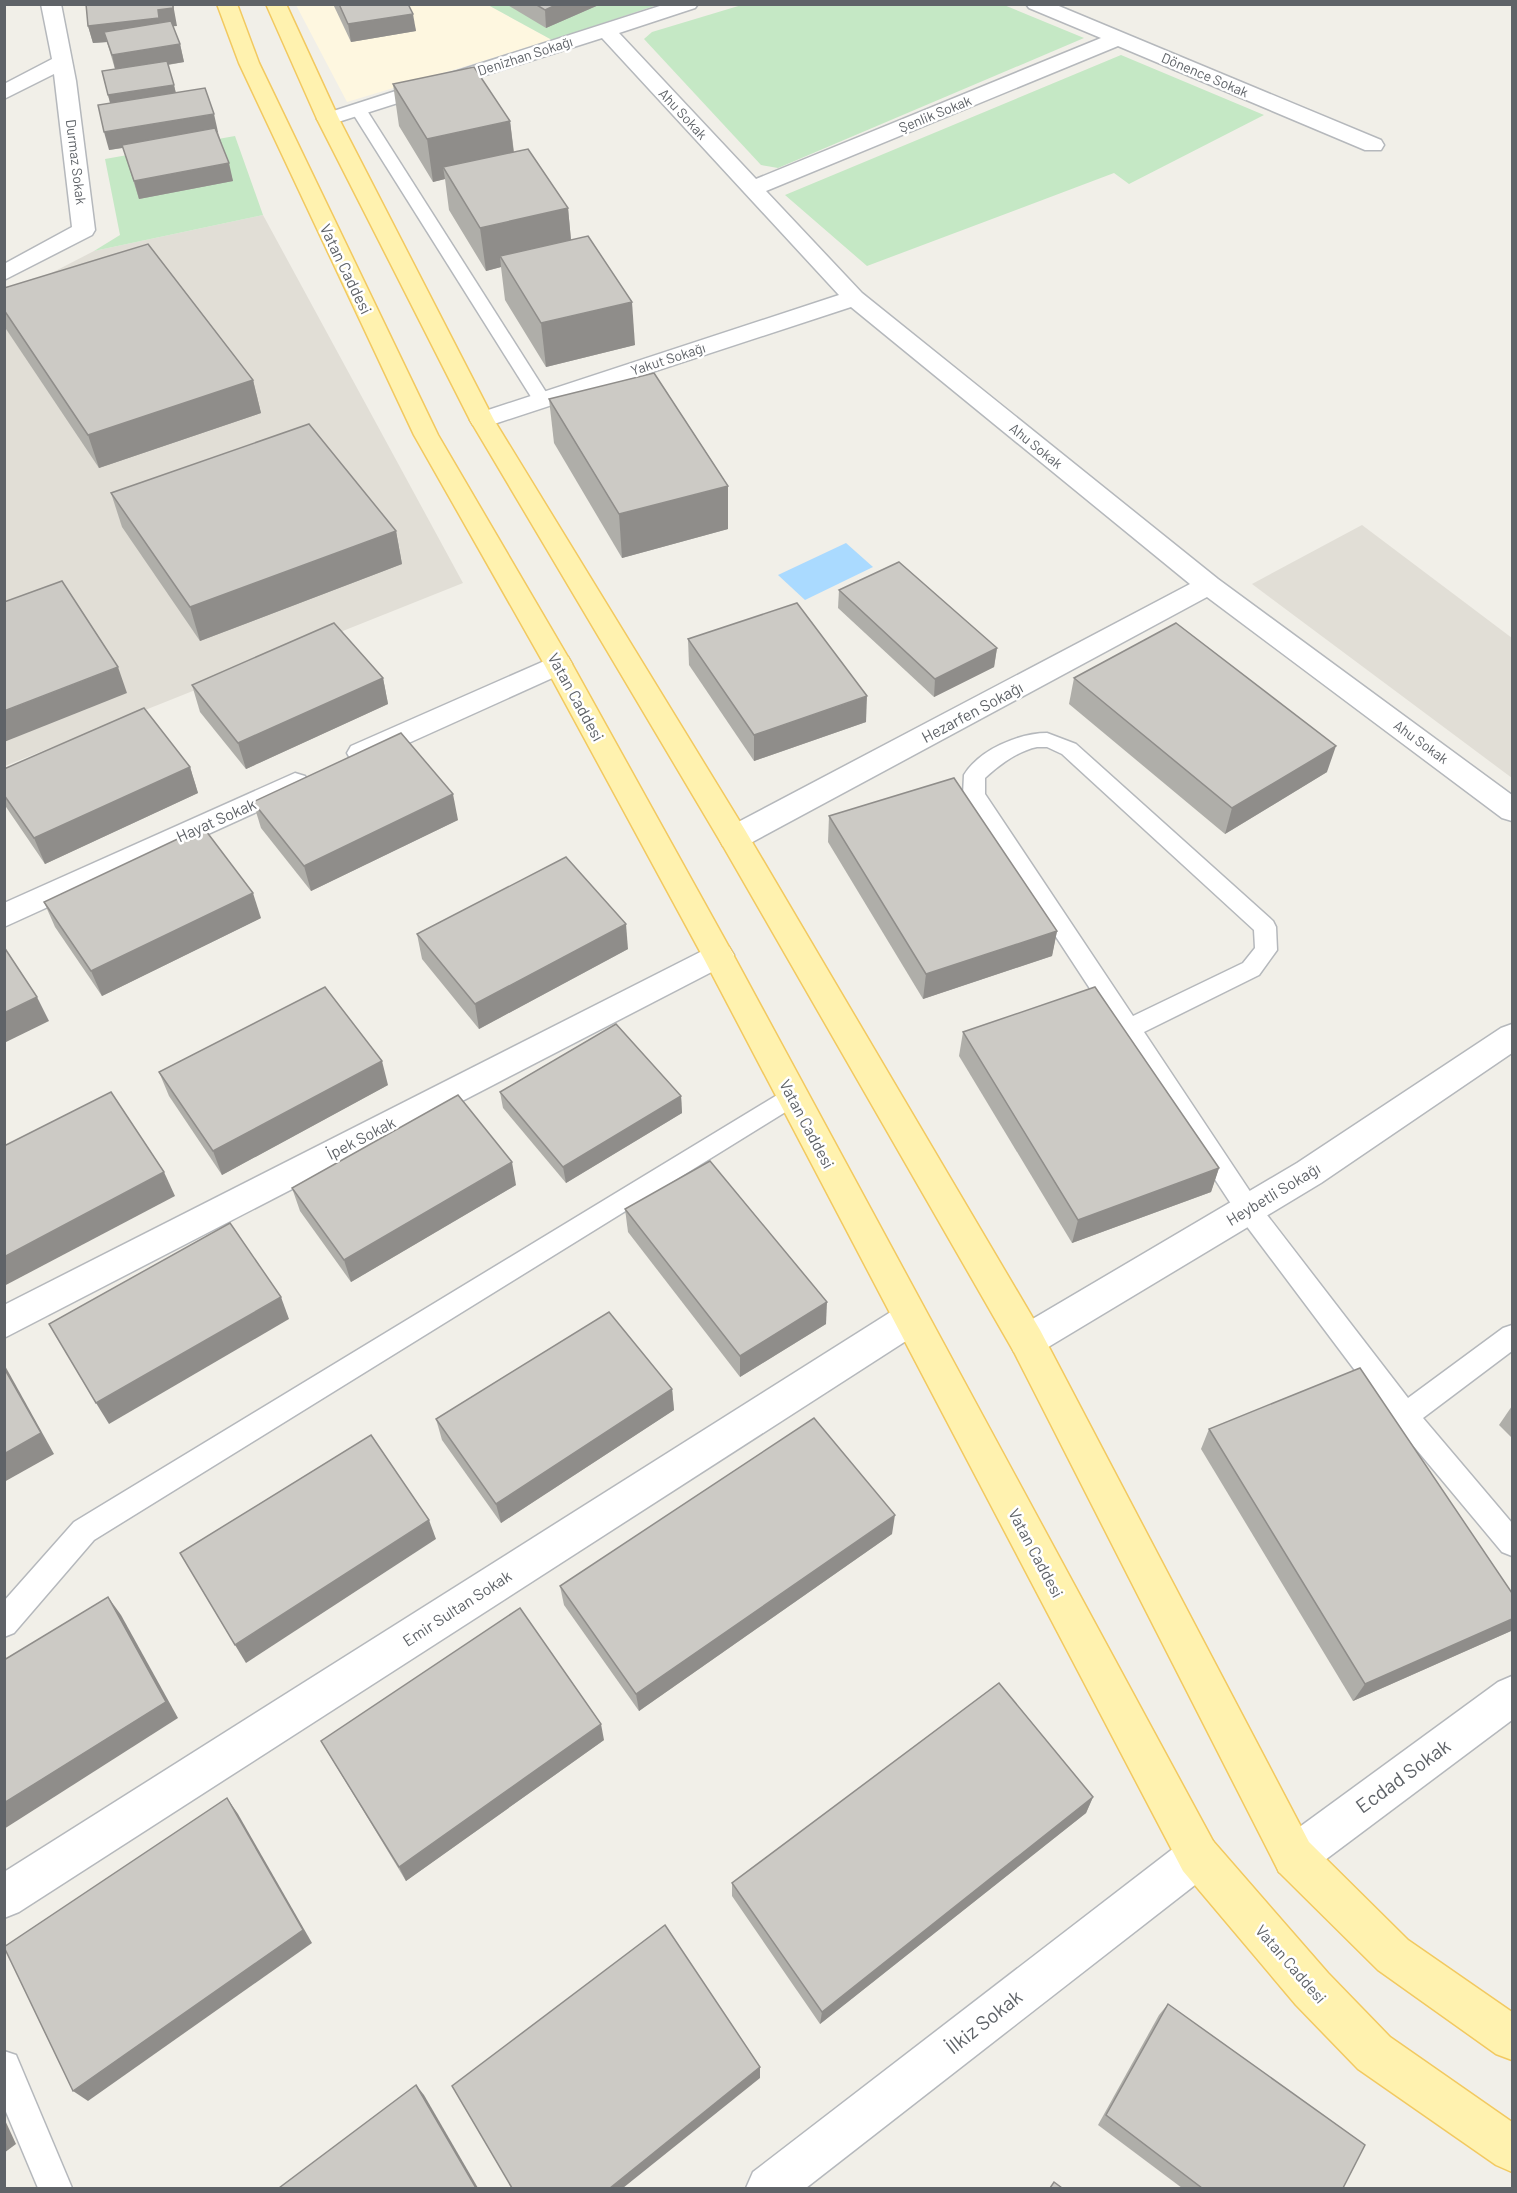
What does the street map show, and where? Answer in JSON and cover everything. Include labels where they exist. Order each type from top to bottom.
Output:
[{"type":"main road","name":"Vatan Caddesi","points":[[227,4],[249,63],[426,435],[558,664],[718,955],[1198,1857],[1312,1989],[1374,2053],[1512,2149]]},
{"type":"main road","points":[[276,4],[343,114],[482,420],[734,838],[1028,1341],[1294,1857],[1394,1954],[1512,2038]]},
{"type":"street","name":"Durmaz Sokak","points":[[4,273],[84,230],[62,62],[51,4]]},
{"type":"street","name":"Denizhan Sokağı","points":[[343,114],[688,4]]},
{"type":"street","name":"Dönence Sokak","points":[[1036,4],[1373,145]]},
{"type":"street","name":"Ahu Sokak","points":[[606,31],[854,298],[1209,585],[1512,810]]},
{"type":"street","name":"Şenlik Sokak","points":[[751,189],[1119,38]]},
{"type":"street","points":[[4,93],[62,62]]},
{"type":"street","name":"Yakut Sokağı","points":[[482,420],[854,298]]},
{"type":"street","name":"Hezarfen Sokağı","points":[[734,838],[1209,585]]},
{"type":"street","name":"Hayat Sokak","points":[[4,916],[558,664]]},
{"type":"street","name":"İpek Sokak","points":[[4,1323],[718,955]]},
{"type":"street","name":"Heybetli Sokağı","points":[[1028,1341],[1309,1173],[1512,1037]]},
{"type":"street","name":"Emir Sultan Sokak","points":[[4,1897],[910,1319]]},
{"type":"street","name":"Ecdad Sokak","points":[[1294,1857],[1512,1696]]},
{"type":"street","name":"İlkiz Sokak","points":[[770,2188],[1198,1857]]},
{"type":"lane","points":[[343,114],[542,400]]},
{"type":"lane","points":[[1128,1029],[1251,969],[1266,950],[1265,927],[1070,749],[1049,740],[1031,740],[988,763],[975,775],[974,795],[1128,1029],[1248,1209],[1405,1416],[1512,1543]]},
{"type":"lane","points":[[4,1623],[84,1531],[792,1096]]},
{"type":"lane","points":[[1405,1416],[1512,1336]]},
{"type":"lane","points":[[4,2067],[55,2188]]},
{"type":"shaded area","points":[[296,5],[488,5],[552,40],[347,102]]},
{"type":"shaded area","points":[[263,215],[463,583],[5,766],[5,297],[94,251]]},
{"type":"shaded area","points":[[1362,525],[1512,638],[1512,778],[1252,584]]},
{"type":"green space","points":[[745,4],[1004,5],[1084,38],[778,168],[761,165],[644,39],[652,32]]},
{"type":"green space","points":[[488,5],[657,5],[552,40]]},
{"type":"green space","points":[[1121,55],[1264,115],[1129,184],[1114,173],[867,266],[785,195]]},
{"type":"green space","points":[[235,136],[263,215],[94,251],[120,235],[105,159]]},
{"type":"water","points":[[846,543],[873,567],[805,600],[778,575]]},
{"type":"building","points":[[86,4],[173,4],[173,8],[158,10],[159,18],[88,26]]},
{"type":"building","points":[[339,4],[408,4],[413,14],[348,24]]},
{"type":"building","points":[[535,4],[558,4],[545,10]]},
{"type":"building","points":[[171,21],[180,44],[112,55],[104,32]]},
{"type":"building","points":[[167,61],[174,85],[108,95],[102,71]]},
{"type":"building","points":[[474,67],[510,121],[427,139],[393,84]]},
{"type":"building","points":[[205,88],[214,114],[104,132],[98,105]]},
{"type":"building","points":[[215,128],[229,163],[134,181],[122,145]]},
{"type":"building","points":[[528,149],[568,208],[480,228],[443,167]]},
{"type":"building","points":[[588,236],[632,302],[541,323],[500,256]]},
{"type":"building","points":[[148,244],[253,380],[88,435],[4,310],[4,288]]},
{"type":"building","points":[[654,373],[728,486],[619,514],[549,399]]},
{"type":"building","points":[[309,424],[396,531],[190,607],[111,493]]},
{"type":"building","points":[[899,562],[997,648],[935,679],[839,590]]},
{"type":"building","points":[[62,581],[118,667],[4,711],[4,602]]},
{"type":"building","points":[[797,603],[867,696],[754,735],[688,639]]},
{"type":"building","points":[[334,623],[383,678],[238,743],[192,685]]},
{"type":"building","points":[[1176,623],[1336,746],[1232,808],[1074,678]]},
{"type":"building","points":[[144,708],[190,767],[34,838],[4,795],[4,769]]},
{"type":"building","points":[[401,733],[453,794],[304,866],[253,802]]},
{"type":"building","points":[[954,778],[1057,931],[926,974],[829,816]]},
{"type":"building","points":[[203,827],[253,893],[91,971],[44,902]]},
{"type":"building","points":[[566,857],[626,924],[475,1004],[417,934]]},
{"type":"building","points":[[4,947],[37,997],[4,1013]]},
{"type":"building","points":[[325,987],[382,1061],[213,1151],[159,1072]]},
{"type":"building","points":[[1095,987],[1219,1168],[1078,1220],[963,1032]]},
{"type":"building","points":[[616,1024],[681,1096],[563,1167],[500,1092]]},
{"type":"building","points":[[111,1092],[164,1172],[4,1257],[4,1146]]},
{"type":"building","points":[[458,1095],[512,1162],[344,1260],[292,1188]]},
{"type":"building","points":[[710,1161],[827,1302],[740,1356],[625,1209]]},
{"type":"building","points":[[230,1223],[281,1297],[96,1403],[49,1324]]},
{"type":"building","points":[[609,1312],[672,1389],[496,1504],[436,1419]]},
{"type":"building","points":[[4,1368],[41,1433],[4,1454]]},
{"type":"building","points":[[1360,1368],[1512,1593],[1512,1619],[1365,1684],[1209,1429]]},
{"type":"building","points":[[814,1418],[895,1515],[636,1694],[560,1586]]},
{"type":"building","points":[[371,1435],[429,1520],[235,1645],[180,1553]]},
{"type":"building","points":[[108,1597],[166,1702],[4,1803],[4,1660]]},
{"type":"building","points":[[520,1608],[601,1724],[399,1867],[321,1741]]},
{"type":"building","points":[[999,1683],[1093,1797],[822,2012],[732,1883]]},
{"type":"building","points":[[227,1798],[303,1930],[73,2091],[4,1947]]},
{"type":"building","points":[[665,1925],[760,2067],[610,2188],[512,2188],[452,2086]]},
{"type":"building","points":[[1168,2004],[1365,2145],[1343,2188],[1202,2188],[1106,2115]]},
{"type":"building","points":[[416,2085],[476,2188],[279,2188]]},
{"type":"building","points":[[1054,2182],[1062,2188],[1050,2188]]}]
